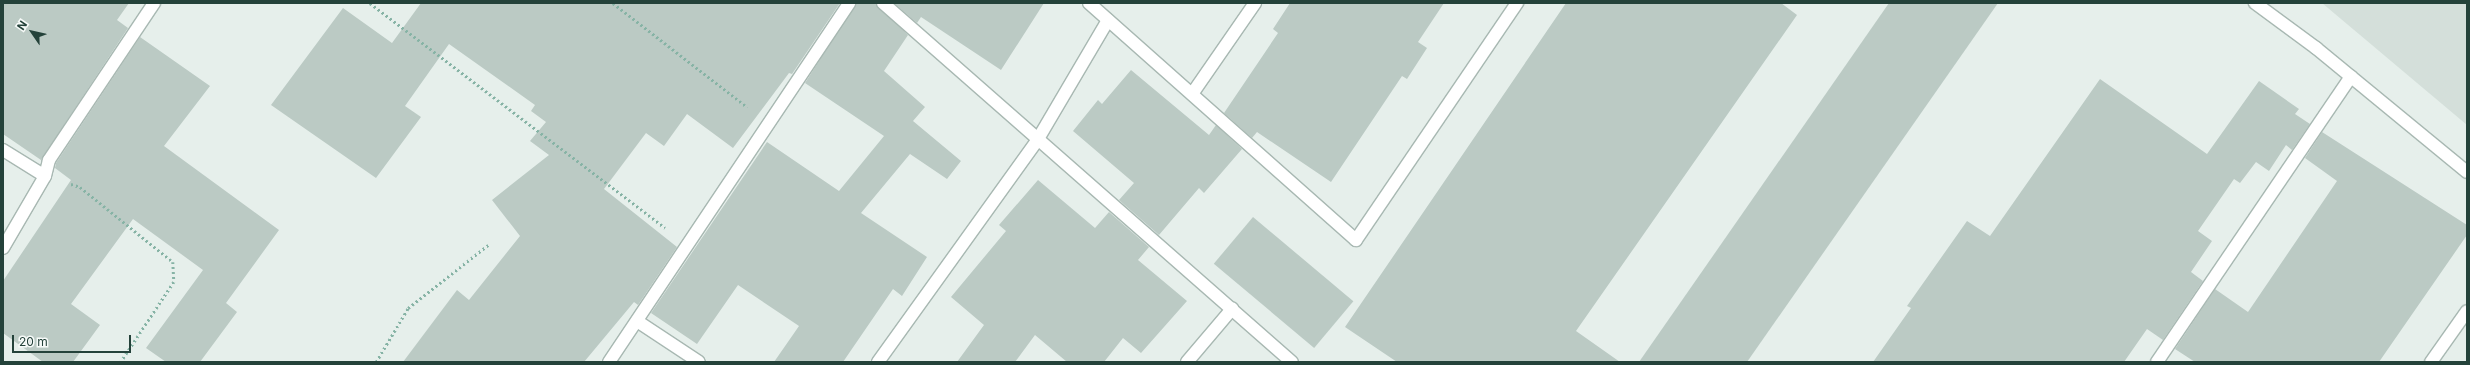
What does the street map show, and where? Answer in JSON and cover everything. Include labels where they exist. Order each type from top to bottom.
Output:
[{"type":"street","points":[[3,248],[45,176],[49,160],[154,3]]},
{"type":"street","points":[[609,362],[849,3]]},
{"type":"street","points":[[883,3],[1292,362]]},
{"type":"street","points":[[1089,3],[1356,240],[1517,3]]},
{"type":"street","points":[[1192,94],[1255,3]]},
{"type":"street","points":[[2255,3],[2351,77],[2467,172]]},
{"type":"street","points":[[878,362],[1038,139],[1108,20]]},
{"type":"street","points":[[2157,362],[2351,77]]},
{"type":"street","points":[[3,150],[45,176]]},
{"type":"street","points":[[1187,362],[1232,310]]},
{"type":"street","points":[[2431,362],[2467,311]]},
{"type":"street","points":[[637,321],[699,362]]},
{"type":"path","points":[[370,3],[570,152],[686,245]]},
{"type":"path","points":[[613,3],[768,123]]},
{"type":"path","points":[[45,176],[80,187],[173,262],[174,282],[121,362]]},
{"type":"path","points":[[376,362],[408,308],[488,245]]},
{"type":"shaded area","points":[[2322,3],[2467,3],[2467,125]]},
{"type":"building","points":[[3,3],[129,3],[117,20],[128,28],[41,160],[3,134]]},
{"type":"building","points":[[421,3],[840,3],[792,74],[789,73],[733,148],[687,114],[664,146],[646,133],[604,189],[677,247],[638,305],[634,302],[584,362],[403,362],[457,290],[469,300],[520,236],[492,200],[549,155],[530,141],[546,122],[531,111],[535,105],[449,44],[405,106],[421,117],[376,178],[271,105],[343,8],[392,43]]},
{"type":"building","points":[[856,3],[876,3],[908,35],[884,71],[925,107],[913,121],[961,161],[947,179],[910,154],[861,213],[927,257],[902,296],[893,289],[843,362],[774,362],[799,326],[738,285],[697,344],[651,313],[767,142],[839,191],[884,136],[805,83]]},
{"type":"building","points":[[894,3],[1044,3],[1001,70],[921,17],[917,23]]},
{"type":"building","points":[[1290,3],[1444,3],[1418,42],[1427,48],[1407,79],[1402,76],[1331,182],[1257,132],[1252,138],[1224,113],[1278,33],[1273,29]]},
{"type":"building","points":[[1566,3],[1781,3],[1797,15],[1576,331],[1620,362],[1397,362],[1345,327]]},
{"type":"building","points":[[1889,3],[1998,3],[1747,362],[1639,362]]},
{"type":"building","points":[[140,37],[210,86],[164,146],[279,230],[226,303],[237,312],[200,362],[166,362],[146,348],[203,270],[133,219],[71,304],[100,325],[73,362],[43,362],[3,333],[3,281],[71,180],[55,168],[56,163]]},
{"type":"building","points":[[1131,70],[1209,135],[1216,125],[1242,149],[1204,193],[1199,188],[1159,235],[1119,200],[1134,183],[1073,131],[1098,100],[1102,104]]},
{"type":"building","points":[[2100,79],[2207,154],[2259,81],[2299,109],[2295,114],[2310,124],[2292,150],[2286,145],[2269,171],[2256,162],[2240,183],[2234,179],[2198,231],[2212,241],[2191,272],[2203,281],[2163,340],[2147,329],[2124,362],[1873,362],[1911,308],[1907,306],[1967,221],[1990,236]]},
{"type":"building","points":[[2322,132],[2467,225],[2467,235],[2379,362],[2195,362],[2175,349],[2215,289],[2248,312],[2337,181],[2305,158]]},
{"type":"building","points":[[1038,180],[1095,228],[1109,212],[1149,247],[1138,260],[1187,301],[1141,353],[1123,338],[1104,362],[1067,362],[1035,335],[1015,362],[957,362],[984,325],[951,297],[1006,231],[999,225]]},
{"type":"building","points":[[1253,217],[1353,301],[1314,348],[1214,264]]}]
